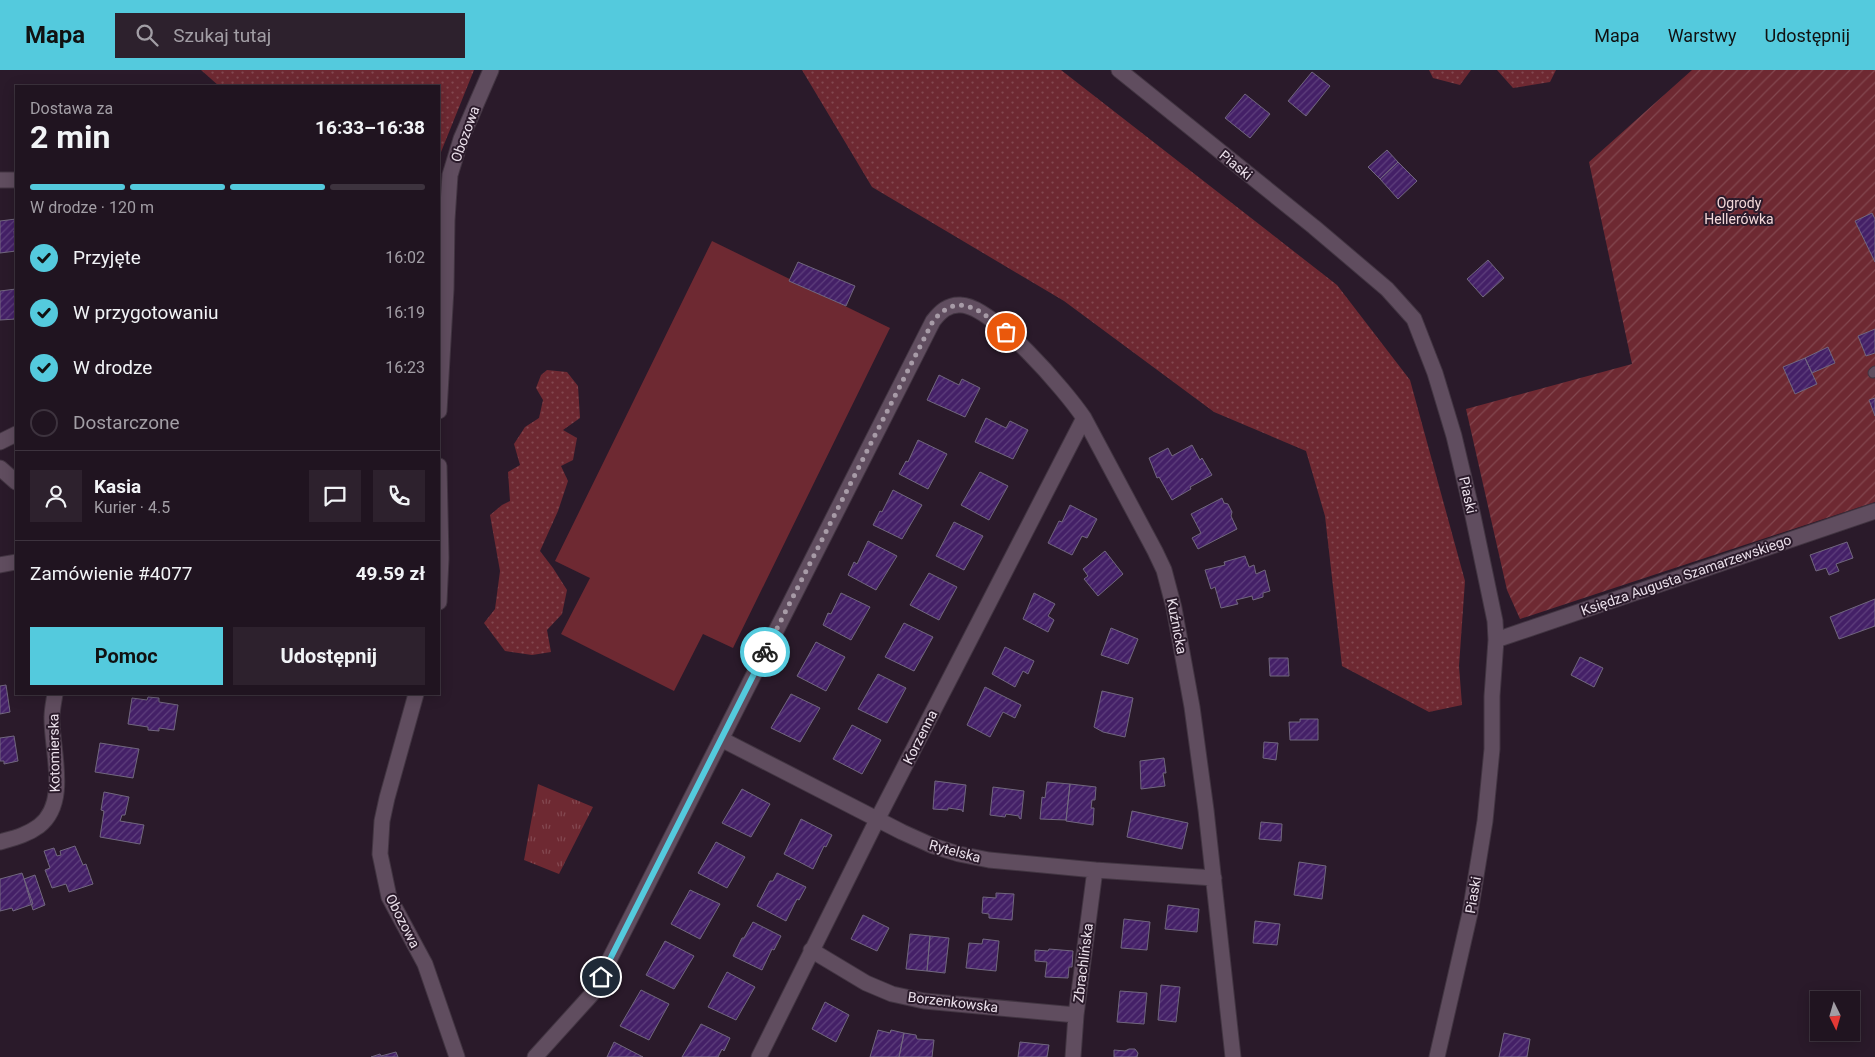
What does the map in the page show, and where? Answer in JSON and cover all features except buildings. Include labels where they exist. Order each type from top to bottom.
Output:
[{"type":"street","name":"Obozowa","points":[[440,394],[446,289],[446,226],[450,175],[462,139],[491,70]]},
{"type":"street","name":"Piaski","points":[[1119,70],[1372,276],[1396,298],[1414,319],[1435,373],[1454,436],[1495,621],[1496,640],[1492,696],[1492,749],[1485,821],[1470,913],[1437,1057]]},
{"type":"street","points":[[0,180],[15,180]]},
{"type":"street","name":"Kuźnicka","points":[[721,739],[933,321],[940,312],[952,305],[972,307],[995,323],[1027,351],[1071,398],[1084,418],[1154,550],[1169,588],[1192,707],[1214,878],[1233,1057]]},
{"type":"street","name":"Korzenna","points":[[758,1057],[877,820],[1084,418]]},
{"type":"street","points":[[0,442],[15,434]]},
{"type":"street","points":[[0,468],[15,481]]},
{"type":"street","name":"Księdza Augusta Szamarzewskiego","points":[[1496,640],[1875,511]]},
{"type":"street","points":[[440,512],[440,580]]},
{"type":"street","points":[[0,565],[15,562]]},
{"type":"street","name":"Kotomierska","points":[[0,842],[27,834],[40,825],[52,808],[57,784],[52,717],[55,695]]},
{"type":"street","name":"Obozowa","points":[[416,695],[387,798],[382,821],[380,854],[388,897],[425,964],[457,1057]]},
{"type":"street","points":[[535,1057],[592,994],[721,739]]},
{"type":"street","name":"Rytelska","points":[[721,739],[877,820],[933,846],[958,854],[989,860],[1094,870],[1214,878]]},
{"type":"street","name":"Zbrachlińska","points":[[1073,1057],[1076,1015],[1094,870]]},
{"type":"street","name":"Borzenkowska","points":[[811,950],[866,983],[892,994],[924,1001],[1076,1015]]},
{"type":"green space","points":[[201,70],[474,70],[440,155],[440,85],[218,85]]},
{"type":"green space","points":[[802,70],[1061,70],[1337,285],[1410,380],[1465,581],[1459,666],[1462,705],[1429,712],[1342,666],[1325,516],[1306,451],[1214,412],[1064,301],[872,187]]},
{"type":"green space","points":[[1429,70],[1471,70],[1460,85],[1433,78]]},
{"type":"green space","points":[[1497,70],[1556,70],[1550,82],[1513,88]]},
{"type":"green space","name":"Ogrody Hellerówka","points":[[1692,70],[1875,70],[1875,502],[1520,619],[1507,590],[1466,409],[1632,364],[1589,162]]},
{"type":"green space","points":[[712,241],[890,328],[733,648],[703,634],[674,691],[561,634],[590,578],[555,561]]},
{"type":"green space","points":[[547,370],[567,372],[578,386],[580,418],[563,430],[577,438],[573,460],[561,466],[568,481],[558,511],[540,551],[567,590],[562,614],[547,630],[551,652],[532,655],[505,651],[484,623],[495,609],[500,571],[490,515],[510,501],[508,472],[520,465],[514,444],[525,427],[539,418],[543,400],[536,388],[541,375]]},
{"type":"green space","points":[[538,784],[593,807],[559,874],[524,860]]},
{"type":"way so far","points":[[765,652],[933,321],[940,312],[952,305],[962,305],[972,307],[1006,332]]},
{"type":"route","points":[[601,977],[765,652]]}]
